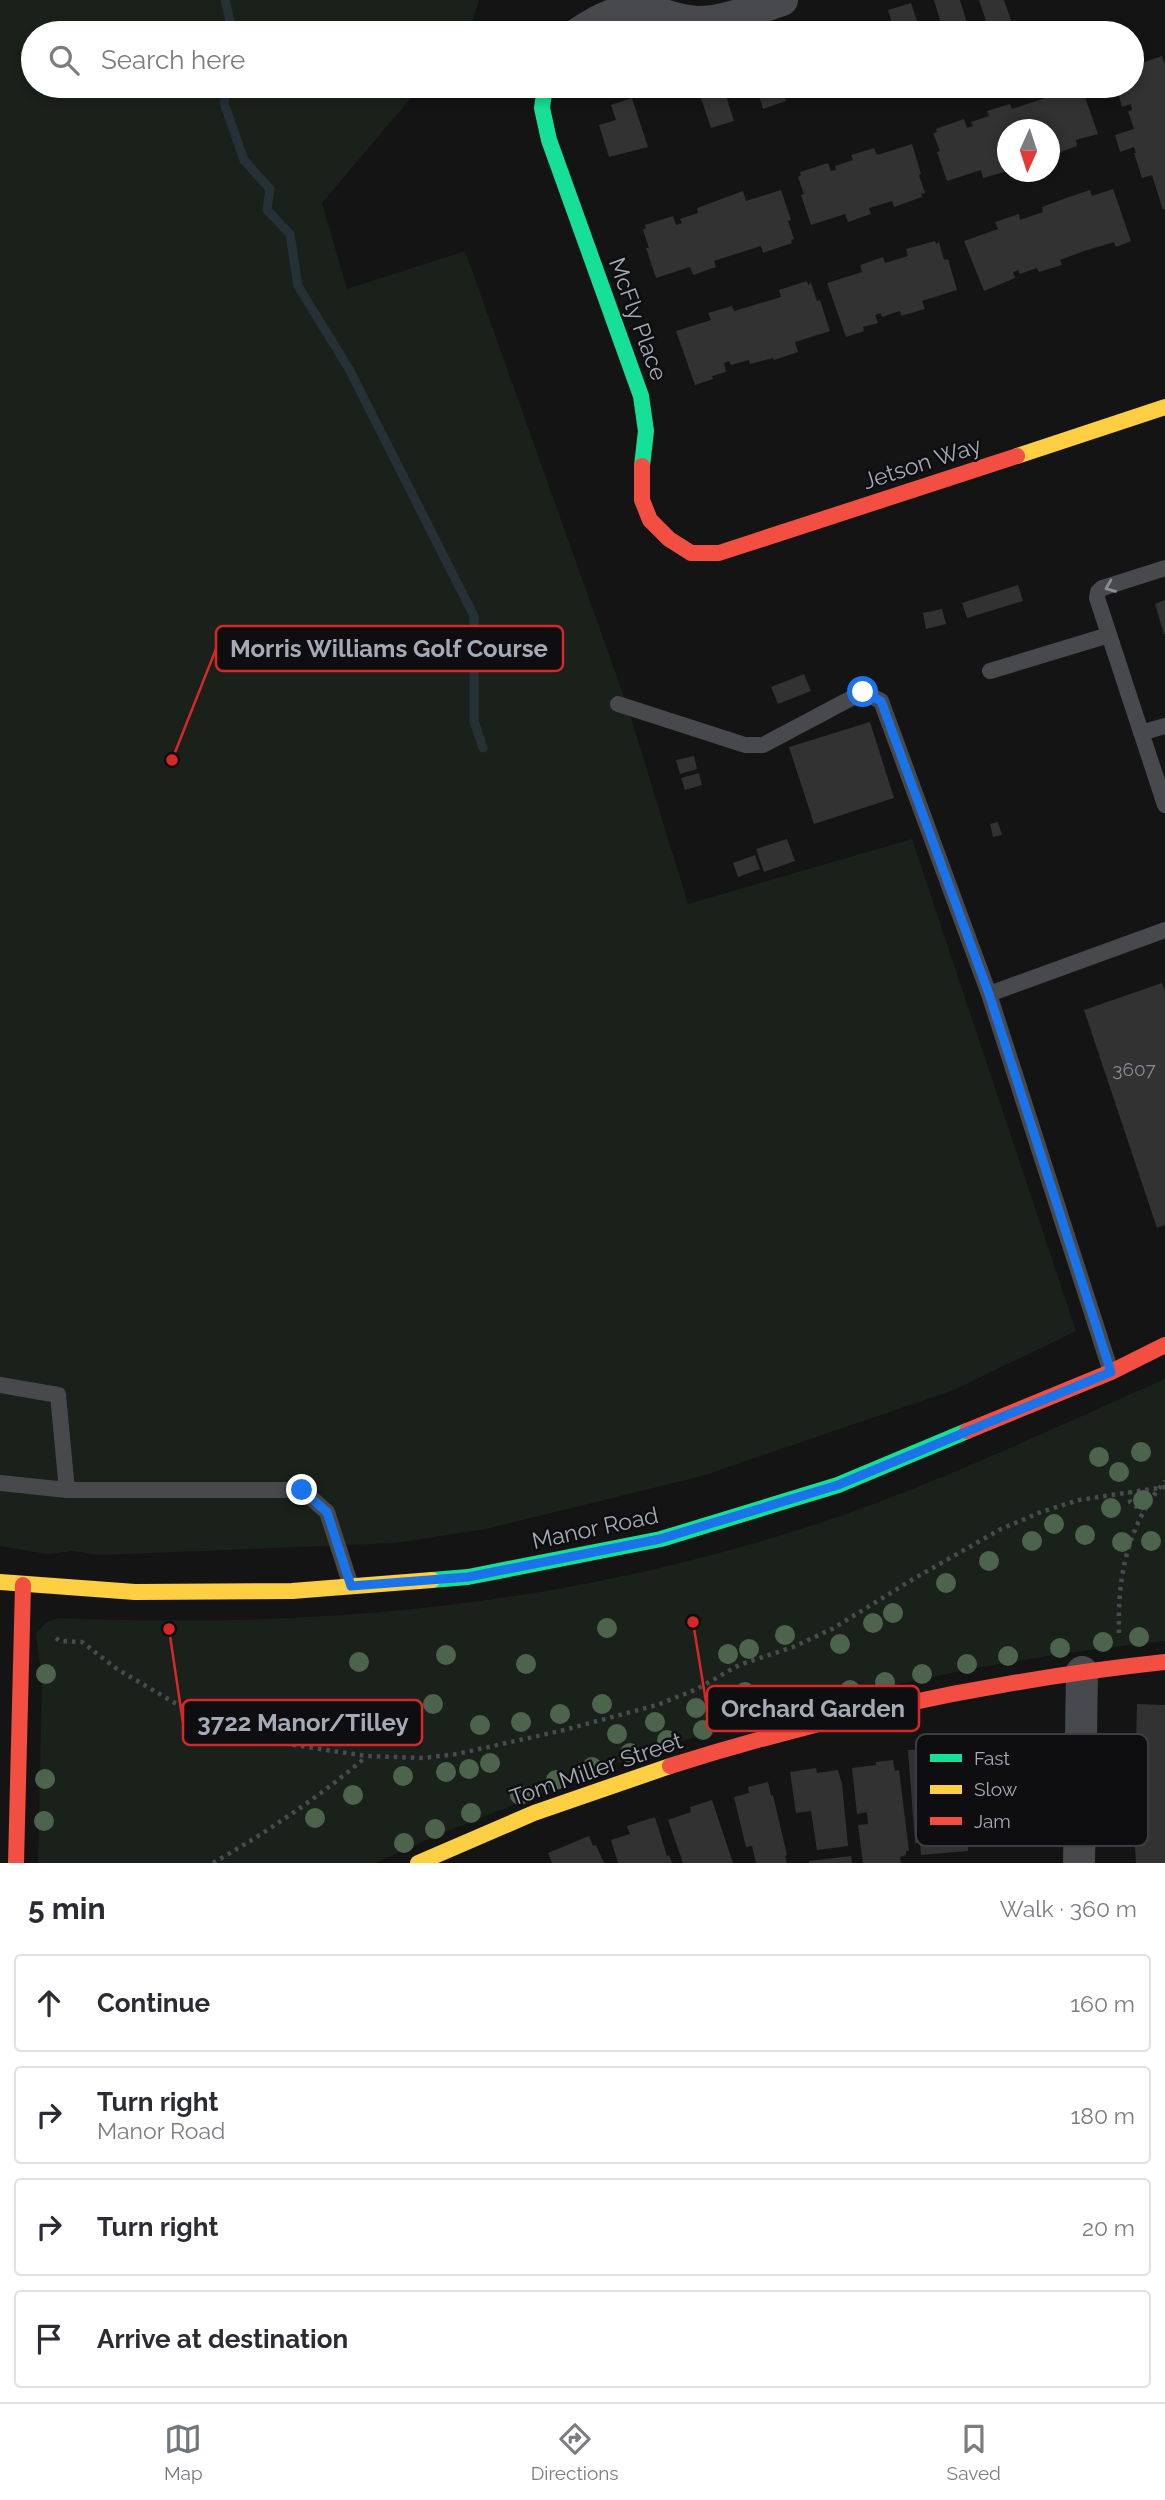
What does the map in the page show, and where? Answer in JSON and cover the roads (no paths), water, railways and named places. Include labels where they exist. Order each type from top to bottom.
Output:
[{"type":"street","points":[[600,21],[639,10],[676,20],[712,21],[782,0]]},
{"type":"street","name":"McFly Place","points":[[543,98],[542,108],[548,140],[641,396],[646,430],[642,500],[650,520],[669,539],[691,553]]},
{"type":"street","name":"Jetson Way","points":[[691,553],[719,553],[1165,407]]},
{"type":"street","name":"Manor Road","points":[[0,1582],[135,1592],[292,1591],[468,1577],[660,1539],[838,1485],[1111,1372],[1165,1345]]},
{"type":"street","points":[[16,1863],[23,1585]]},
{"type":"street","name":"Tom Miller Street","points":[[418,1863],[511,1822],[611,1785],[737,1746],[866,1711],[992,1686],[1165,1662]]},
{"type":"street","points":[[1081,1734],[1082,1672]]},
{"type":"lane","points":[[1165,568],[1102,588],[1097,598],[1165,805]]},
{"type":"lane","points":[[990,671],[1109,635]]},
{"type":"lane","points":[[618,704],[744,745],[763,745],[863,692],[881,701],[989,994],[1111,1372]]},
{"type":"lane","points":[[1141,733],[1165,726]]},
{"type":"lane","points":[[989,994],[1165,930]]},
{"type":"lane","points":[[0,1385],[58,1395],[67,1490]]},
{"type":"lane","points":[[0,1483],[67,1490],[302,1490],[327,1512],[351,1586]]},
{"type":"waterway","points":[[225,0],[230,21]]},
{"type":"waterway","points":[[225,98],[224,103],[244,160],[270,189],[267,210],[290,234],[298,286],[349,369],[474,616],[474,721],[483,748]]},
{"type":"place","name":"Morris Williams Golf Course","points":[[172,760]]},
{"type":"place","name":"Orchard Garden","points":[[693,1622]]},
{"type":"place","name":"3722 Manor/Tilley","points":[[169,1629]]}]
